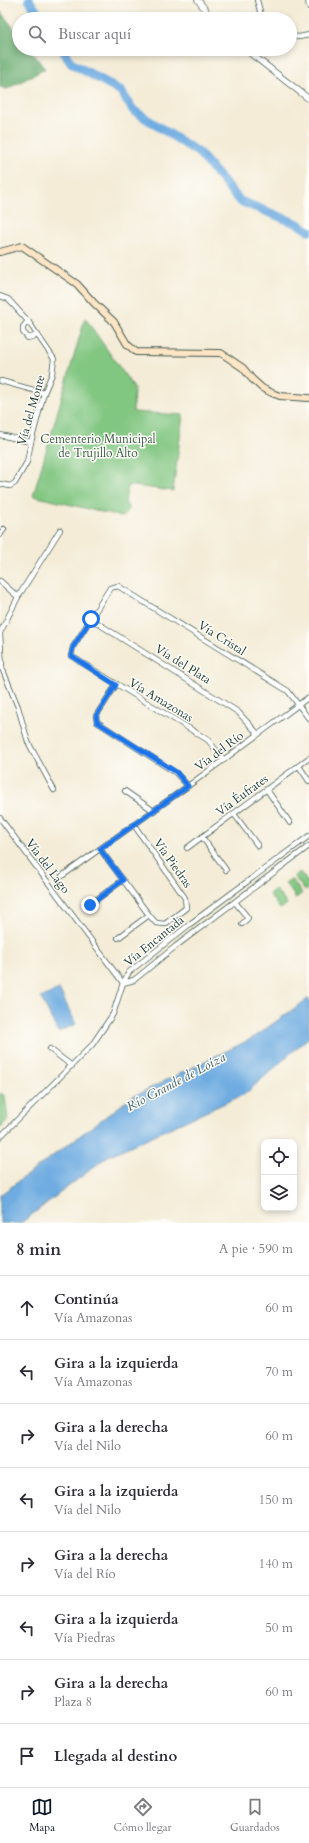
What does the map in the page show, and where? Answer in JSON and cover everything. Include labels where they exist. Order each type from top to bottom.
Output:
[{"type":"main road","points":[[0,252],[22,246],[69,276],[114,322],[127,344],[136,352],[221,352],[243,368],[252,380],[262,388],[280,396],[309,398]]},
{"type":"street","points":[[198,0],[207,12]]},
{"type":"street","points":[[257,0],[260,12]]},
{"type":"street","points":[[308,0],[309,7]]},
{"type":"street","points":[[297,38],[309,35]]},
{"type":"street","points":[[255,56],[309,99]]},
{"type":"street","name":"Vía del Monte","points":[[0,296],[8,299],[28,321],[54,359],[52,374],[44,393],[27,462],[15,483],[10,486],[0,484]]},
{"type":"street","points":[[28,321],[23,327],[22,332],[28,338],[38,335]]},
{"type":"street","points":[[1,381],[44,393]]},
{"type":"street","points":[[0,435],[31,442]]},
{"type":"street","points":[[0,535],[4,529]]},
{"type":"street","points":[[54,790],[28,742],[18,707],[2,668],[0,633],[18,597],[60,530]]},
{"type":"street","points":[[0,581],[18,597]]},
{"type":"street","name":"Vía Cristal","points":[[114,587],[118,586],[278,684],[288,691],[309,719]]},
{"type":"street","name":"Vía Amazonas","points":[[114,587],[110,588],[73,647],[71,656],[116,685],[208,740],[224,760]]},
{"type":"street","name":"Vía del Plata","points":[[91,619],[238,712],[258,734]]},
{"type":"street","points":[[116,685],[96,716],[97,722],[176,772],[188,786]]},
{"type":"street","name":"Vía del Río","points":[[62,876],[134,826],[309,697]]},
{"type":"street","name":"Vía Éufrates","points":[[187,848],[309,758]]},
{"type":"street","points":[[298,766],[309,781]]},
{"type":"street","points":[[267,790],[290,823]]},
{"type":"street","points":[[125,791],[154,811]]},
{"type":"street","points":[[234,814],[258,846]]},
{"type":"street","name":"Vía del Lago","points":[[0,818],[123,983]]},
{"type":"street","name":"Vía Piedras","points":[[100,849],[149,915],[156,923],[165,924],[186,908],[185,898],[134,826]]},
{"type":"street","name":"Vía Encantada","points":[[123,983],[129,972],[309,836]]},
{"type":"street","points":[[202,837],[226,870]]},
{"type":"street","name":"Vía Encantada","points":[[123,983],[134,980],[176,946],[309,846]]},
{"type":"street","points":[[90,905],[123,880]]},
{"type":"street","points":[[235,902],[248,918],[242,924]]},
{"type":"street","points":[[118,938],[149,915]]},
{"type":"street","points":[[0,1137],[92,1045],[112,1014],[123,983]]},
{"type":"street","points":[[50,1049],[72,1066]]},
{"type":"green space","points":[[0,11],[12,26],[12,56],[35,56],[45,69],[7,89],[0,87]]},
{"type":"green space","name":"Cementerio Municipal de Trujillo Alto","points":[[85,318],[134,388],[133,412],[183,415],[173,491],[128,485],[125,502],[129,509],[123,517],[33,496]]},
{"type":"green space","points":[[300,872],[309,884],[309,888],[305,891],[294,876]]},
{"type":"green space","points":[[291,879],[302,893],[296,898],[285,883]]},
{"type":"green space","points":[[275,889],[287,904],[280,909],[269,894]]},
{"type":"green space","points":[[0,1093],[5,1096],[8,1120],[0,1128]]},
{"type":"water","points":[[59,989],[76,1024],[58,1032],[41,998]]},
{"type":"water","points":[[309,998],[309,1037],[245,1094],[108,1156],[21,1223],[0,1223],[0,1195],[132,1097],[253,1038]]},
{"type":"waterway","name":"Río Grande de Loíza","points":[[29,0],[37,12]]},
{"type":"waterway","name":"Río Grande de Loíza","points":[[66,56],[71,63],[121,91],[133,110],[199,153],[240,201],[298,224],[309,231]]},
{"type":"route","points":[[90,905],[123,880],[100,849],[188,786],[176,772],[97,722],[95,719],[116,685],[71,656],[73,647],[91,619]]}]
